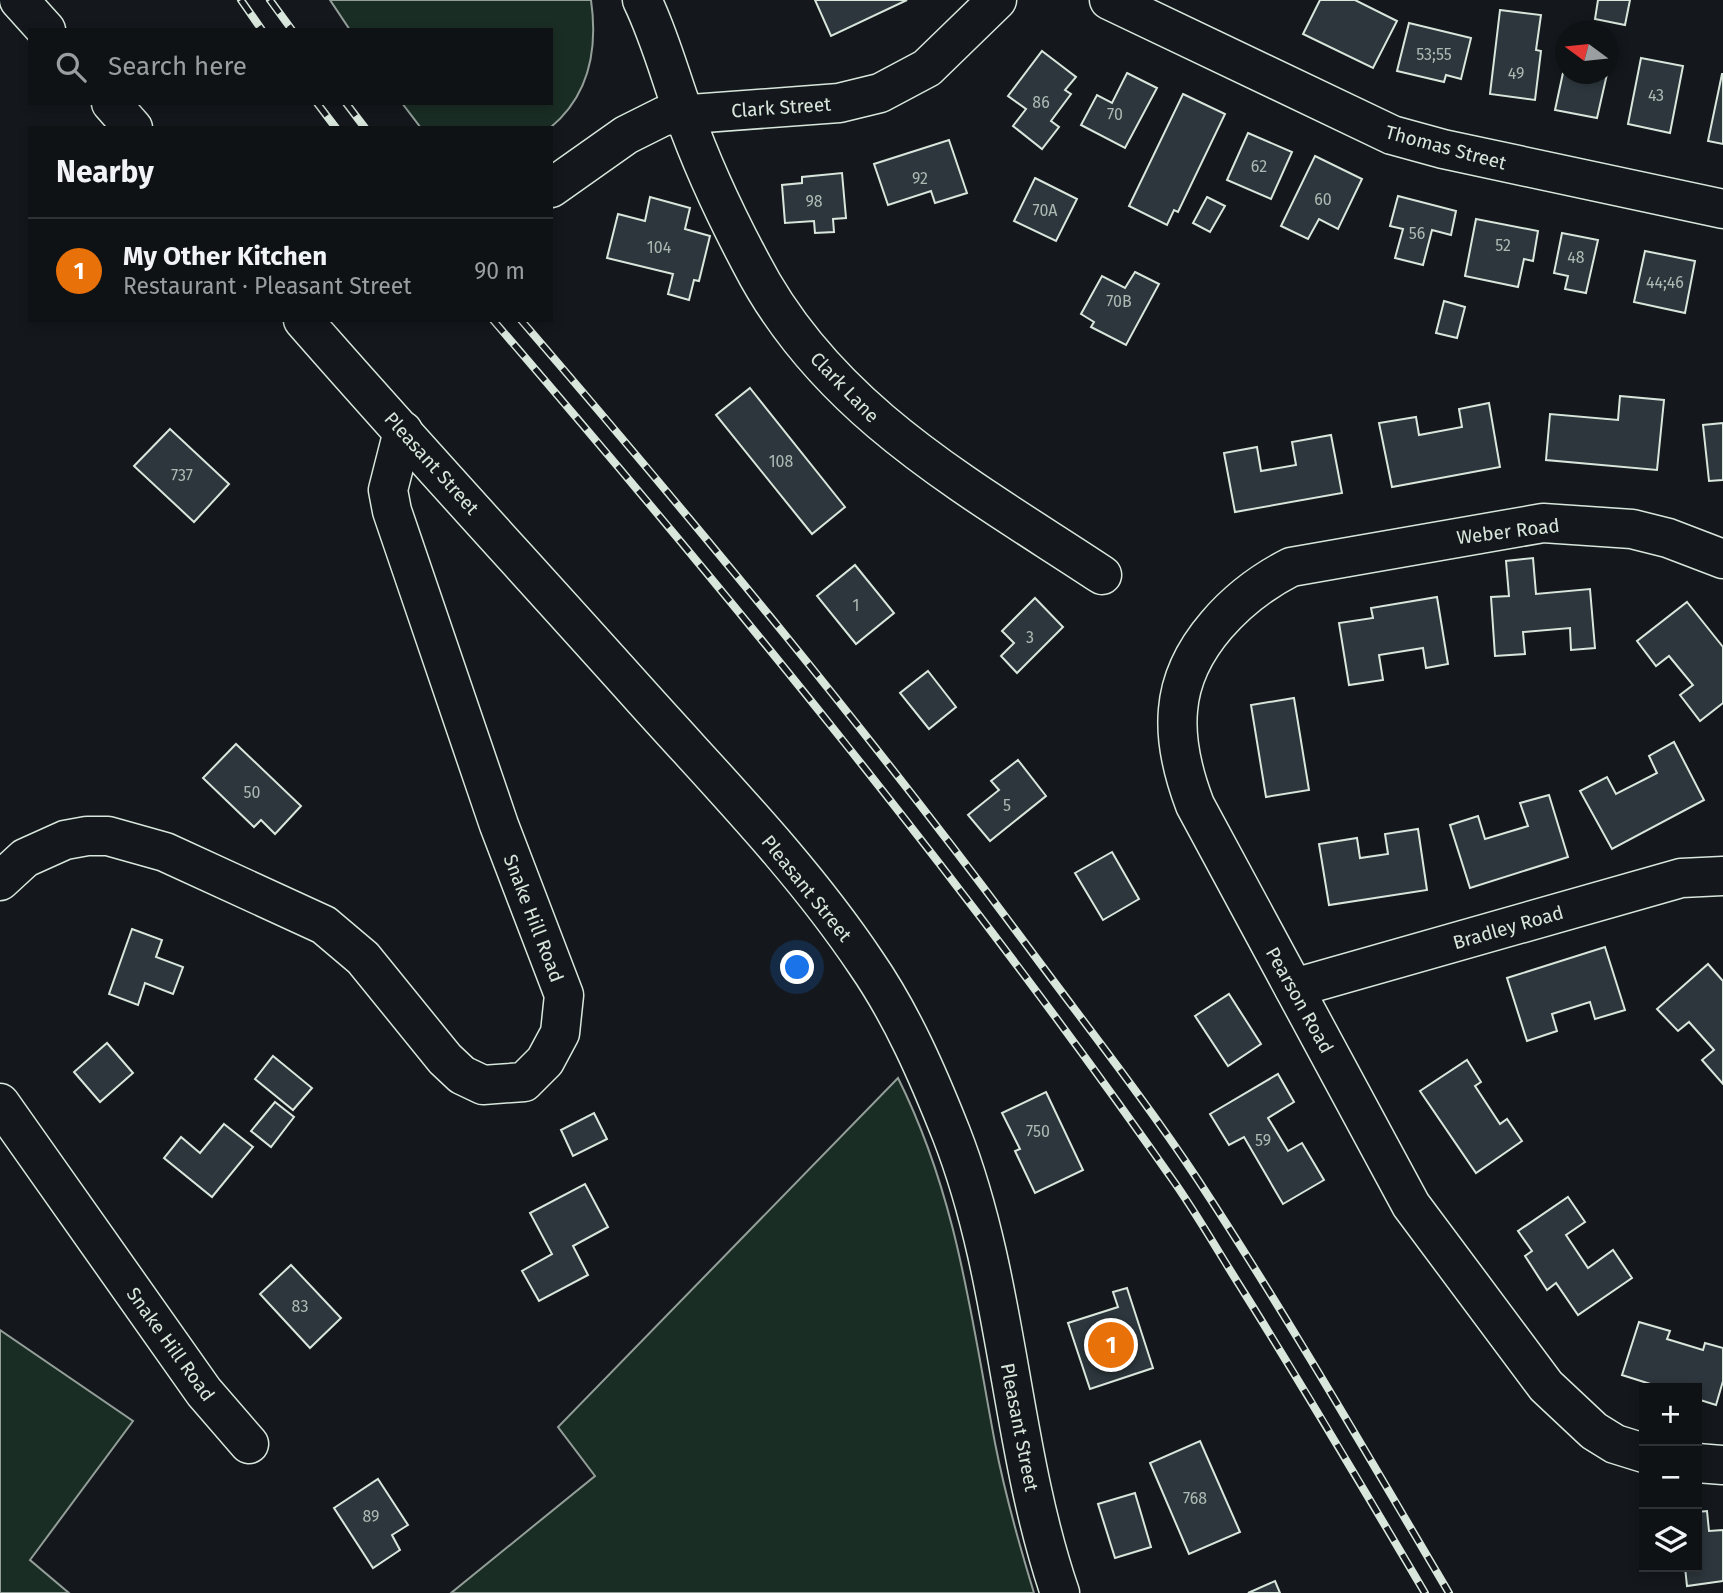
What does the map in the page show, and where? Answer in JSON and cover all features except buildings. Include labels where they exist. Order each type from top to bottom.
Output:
[{"type":"street","points":[[19,0],[44,28]]},
{"type":"street","name":"Clark Lane","points":[[642,0],[668,63],[684,114],[751,264],[787,325],[841,386],[909,447],[1102,575]]},
{"type":"street","name":"Clark Street","points":[[553,187],[626,135],[664,116],[839,103],[880,93],[927,68],[997,0]]},
{"type":"street","name":"Thomas Street","points":[[1109,0],[1392,135],[1443,149],[1723,209]]},
{"type":"street","points":[[113,105],[131,126]]},
{"type":"street","name":"Pleasant Street","points":[[305,322],[786,858],[867,963],[886,995],[935,1095],[973,1200],[1030,1481],[1060,1593]]},
{"type":"street","name":"Snake Hill Road","points":[[0,881],[25,858],[65,840],[108,836],[165,852],[324,925],[363,958],[445,1059],[462,1075],[483,1086],[524,1082],[545,1061],[560,1033],[564,995],[499,825],[392,511],[388,490],[403,431]]},
{"type":"street","name":"Weber Road","points":[[1291,567],[1543,523],[1632,529],[1668,538],[1723,559]]},
{"type":"street","name":"Pearson Road","points":[[1291,567],[1262,582],[1240,600],[1202,647],[1183,688],[1178,709],[1178,733],[1186,780],[1195,805],[1244,901],[1411,1205],[1546,1386],[1580,1421],[1615,1444],[1639,1451]]},
{"type":"street","name":"Bradley Road","points":[[1294,988],[1681,878],[1723,876]]},
{"type":"street","name":"Snake Hill Road","points":[[0,1104],[204,1392],[249,1444]]},
{"type":"street","points":[[1702,1463],[1723,1465]]},
{"type":"green space","points":[[330,0],[591,0],[592,53],[582,86],[574,101],[552,126],[419,126],[404,105],[553,105],[553,28],[349,28]]},
{"type":"green space","points":[[898,1078],[935,1167],[960,1257],[999,1462],[1034,1593],[451,1593],[595,1476],[558,1427]]},
{"type":"green space","points":[[0,1330],[133,1421],[30,1560],[69,1593],[0,1593]]},
{"type":"railway","points":[[241,0],[261,28]]},
{"type":"railway","points":[[270,0],[291,28]]},
{"type":"railway","points":[[319,105],[334,126]]},
{"type":"railway","points":[[348,105],[363,126]]},
{"type":"railway","points":[[495,322],[846,744],[1097,1074],[1195,1213],[1425,1593]]},
{"type":"railway","points":[[523,322],[719,554],[911,792],[1138,1094],[1179,1151],[1263,1282],[1449,1593]]},
{"type":"place","name":"My Other Kitchen","points":[[1111,1345]]}]
